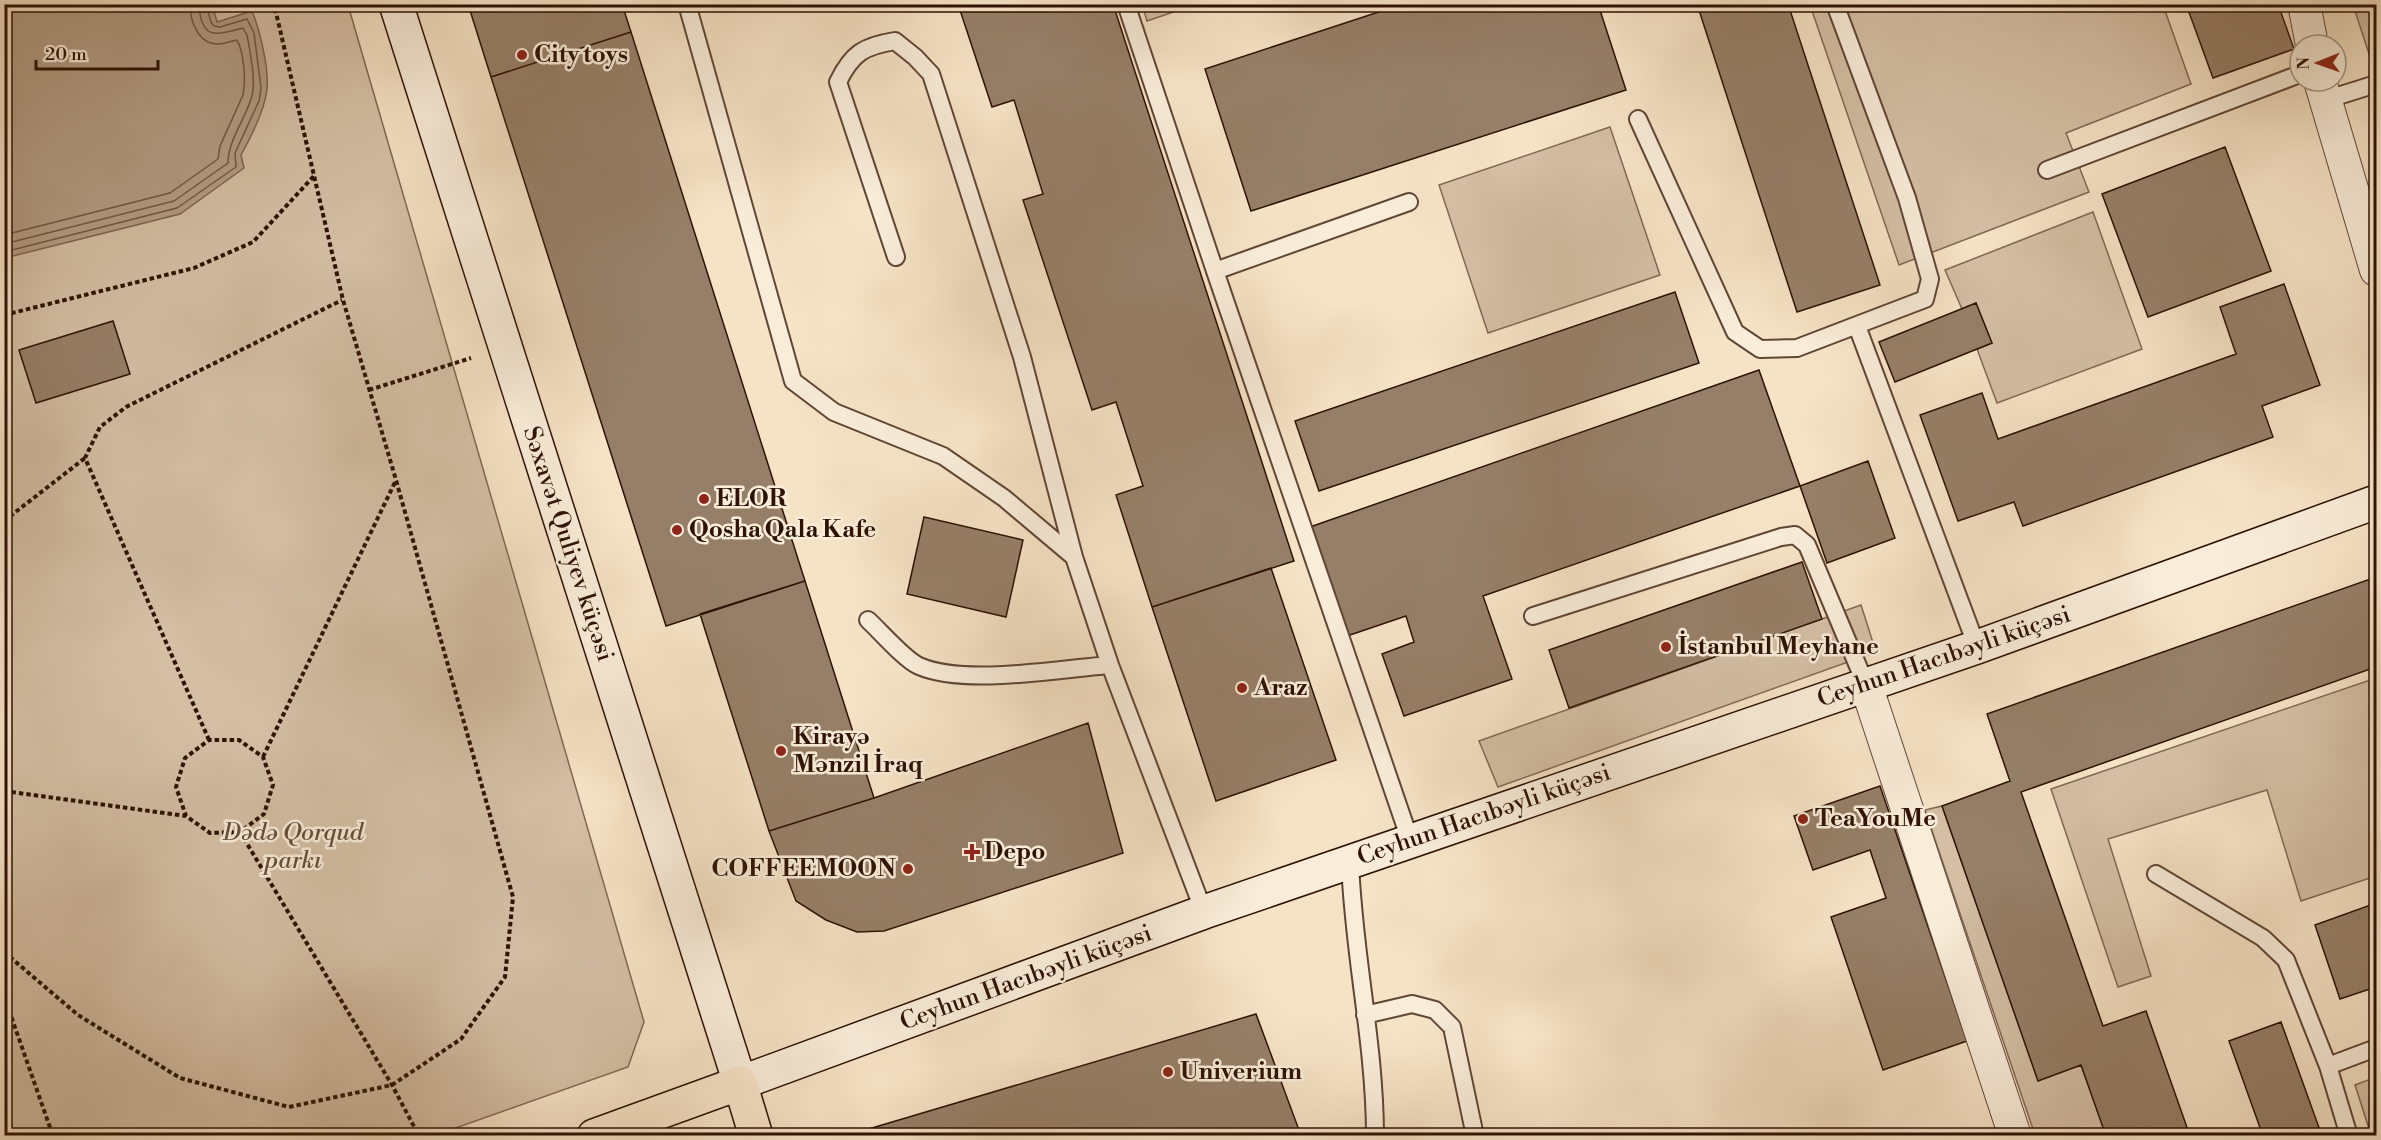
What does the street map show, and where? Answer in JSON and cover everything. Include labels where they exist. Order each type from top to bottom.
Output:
[{"type":"main road","name":"Səxavət Quliyev küçəsi","points":[[396,4],[740,1083]]},
{"type":"main road","name":"Ceyhun Hacıbəyli küçəsi","points":[[594,1136],[1204,912],[1977,647],[2376,502]]},
{"type":"main road","points":[[740,1083],[756,1136]]},
{"type":"street","points":[[2304,4],[2310,33]]},
{"type":"street","points":[[2323,93],[2371,232],[2376,270]]},
{"type":"street","points":[[1866,685],[2015,1136]]},
{"type":"lane","points":[[687,4],[793,381],[834,412],[943,456],[1004,498],[1074,557]]},
{"type":"lane","points":[[1126,4],[1410,840]]},
{"type":"lane","points":[[1638,119],[1735,332],[1760,349],[1797,348],[1925,299],[1930,279],[1907,198],[1835,4]]},
{"type":"lane","points":[[896,257],[838,82],[847,63],[872,45],[895,41],[931,74],[1022,357],[1074,557],[1110,665],[1204,912]]},
{"type":"lane","points":[[2047,170],[2288,79]]},
{"type":"lane","points":[[2348,87],[2376,84]]},
{"type":"lane","points":[[1215,271],[1409,202]]},
{"type":"lane","points":[[1857,326],[1977,647]]},
{"type":"lane","points":[[1533,616],[1795,535],[1808,545],[1866,685]]},
{"type":"lane","points":[[868,620],[917,665],[945,674],[985,675],[1110,665]]},
{"type":"lane","points":[[1350,861],[1352,912],[1374,1079],[1375,1136]]},
{"type":"lane","points":[[2156,874],[2263,938],[2286,960],[2328,1066],[2349,1136]]},
{"type":"lane","points":[[1365,1015],[1412,1004],[1435,1010],[1452,1027],[1475,1136]]},
{"type":"lane","points":[[2328,1066],[2376,1048]]},
{"type":"path","points":[[4,952],[78,1015],[180,1078],[289,1107],[392,1085],[461,1039],[505,977],[513,897],[396,480],[342,300],[274,4]]},
{"type":"path","points":[[4,315],[194,268],[253,242],[315,175]]},
{"type":"path","points":[[4,521],[85,458],[100,427],[126,407],[342,300]]},
{"type":"path","points":[[369,390],[506,348]]},
{"type":"path","points":[[85,458],[209,740]]},
{"type":"path","points":[[263,757],[396,480]]},
{"type":"path","points":[[4,791],[186,816],[210,833],[240,832],[264,814],[273,785],[263,757],[239,740],[209,740],[185,758],[176,787],[186,816]]},
{"type":"path","points":[[240,832],[392,1085],[419,1136]]},
{"type":"path","points":[[4,996],[53,1136]]},
{"type":"green space","points":[[1142,4],[1194,4],[1194,5],[1147,21]]},
{"type":"green space","name":"Dədə Qorqud parkı","points":[[5,5],[348,5],[644,1022],[628,1067],[436,1135],[5,1136]]},
{"type":"green space","points":[[1810,5],[2163,5],[2191,84],[2066,133],[2089,192],[1899,265]]},
{"type":"green space","points":[[2353,5],[2376,5],[2376,75]]},
{"type":"green space","points":[[1610,127],[1660,275],[1488,333],[1439,185]]},
{"type":"green space","points":[[2093,212],[2142,349],[1997,403],[1977,349],[1992,343],[1976,303],[1962,309],[1945,270]]},
{"type":"green space","points":[[1861,605],[1876,652],[1498,787],[1479,741]]},
{"type":"green space","points":[[2376,678],[2376,876],[2301,901],[2267,790],[2108,839],[2151,976],[2118,987],[2051,789]]},
{"type":"green space","points":[[1942,806],[2038,1080],[2081,1065],[2106,1135],[2035,1135],[1925,810]]},
{"type":"green space","points":[[2376,1077],[2376,1135],[2371,1135],[2355,1085]]},
{"type":"water","points":[[5,4],[212,5],[217,22],[252,11],[263,50],[267,71],[267,89],[261,114],[241,155],[244,168],[180,214],[5,258]]},
{"type":"building","name":"City toys","points":[[468,4],[622,4],[631,32],[491,77]]},
{"type":"building","points":[[958,4],[1113,4],[1294,561],[1152,607],[1116,495],[1143,486],[1116,402],[1092,410],[1023,200],[1043,194],[1014,100],[992,107]]},
{"type":"building","points":[[1403,4],[1598,4],[1626,90],[1251,211],[1205,69]]},
{"type":"building","points":[[1697,4],[1788,4],[1880,285],[1797,312]]},
{"type":"building","points":[[2186,4],[2278,4],[2288,33],[2288,51],[2213,78]]},
{"type":"building","points":[[631,32],[805,581],[666,626],[491,77]]},
{"type":"building","points":[[2225,147],[2271,271],[2148,317],[2102,194]]},
{"type":"building","points":[[2284,284],[2320,385],[2262,406],[2273,437],[2023,526],[2014,502],[1958,521],[1920,415],[1982,393],[1998,439],[2236,354],[2220,307]]},
{"type":"building","points":[[1675,292],[1699,363],[1319,491],[1295,421]]},
{"type":"building","points":[[1976,303],[1992,343],[1895,382],[1879,342]]},
{"type":"building","points":[[113,321],[130,374],[36,403],[19,350]]},
{"type":"building","points":[[1759,370],[1800,486],[1483,596],[1512,679],[1404,716],[1382,654],[1414,642],[1406,616],[1347,636],[1310,527]]},
{"type":"building","points":[[1868,461],[1895,538],[1827,563],[1800,486]]},
{"type":"building","points":[[924,517],[1023,540],[1006,617],[907,594]]},
{"type":"building","points":[[1802,562],[1822,619],[1569,708],[1549,650]]},
{"type":"building","points":[[1271,568],[1336,760],[1216,801],[1152,607]]},
{"type":"building","points":[[2376,577],[2376,667],[2021,792],[2103,1026],[2146,1011],[2190,1136],[2106,1136],[2081,1065],[2038,1081],[1942,806],[2010,781],[1987,714]]},
{"type":"building","points":[[805,581],[874,798],[769,831],[700,614]]},
{"type":"building","points":[[1088,723],[1123,853],[884,931],[857,932],[826,920],[796,901],[769,831],[874,798]]},
{"type":"building","points":[[1880,786],[1967,1041],[1883,1070],[1831,917],[1886,898],[1870,850],[1813,870],[1794,816]]},
{"type":"building","points":[[2376,903],[2376,987],[2340,999],[2315,925]]},
{"type":"building","name":"Univerium","points":[[1256,1014],[1299,1130],[1285,1136],[845,1136]]},
{"type":"building","points":[[2281,1022],[2322,1136],[2263,1136],[2229,1041]]},
{"type":"place","name":"City toys","points":[[522,55]]},
{"type":"place","name":"ELOR","points":[[704,499]]},
{"type":"place","name":"Qosha Qala Kafe","points":[[677,530]]},
{"type":"place","name":"İstanbul Meyhane","points":[[1666,647]]},
{"type":"place","name":"Araz","points":[[1242,688]]},
{"type":"place","name":"Kirayə Mənzil İraq","points":[[781,751]]},
{"type":"place","name":"TeaYouMe","points":[[1803,819]]},
{"type":"place","name":"Depo","points":[[972,852]]},
{"type":"place","name":"COFFEEMOON","points":[[908,869]]},
{"type":"place","name":"Univerium","points":[[1168,1072]]}]
